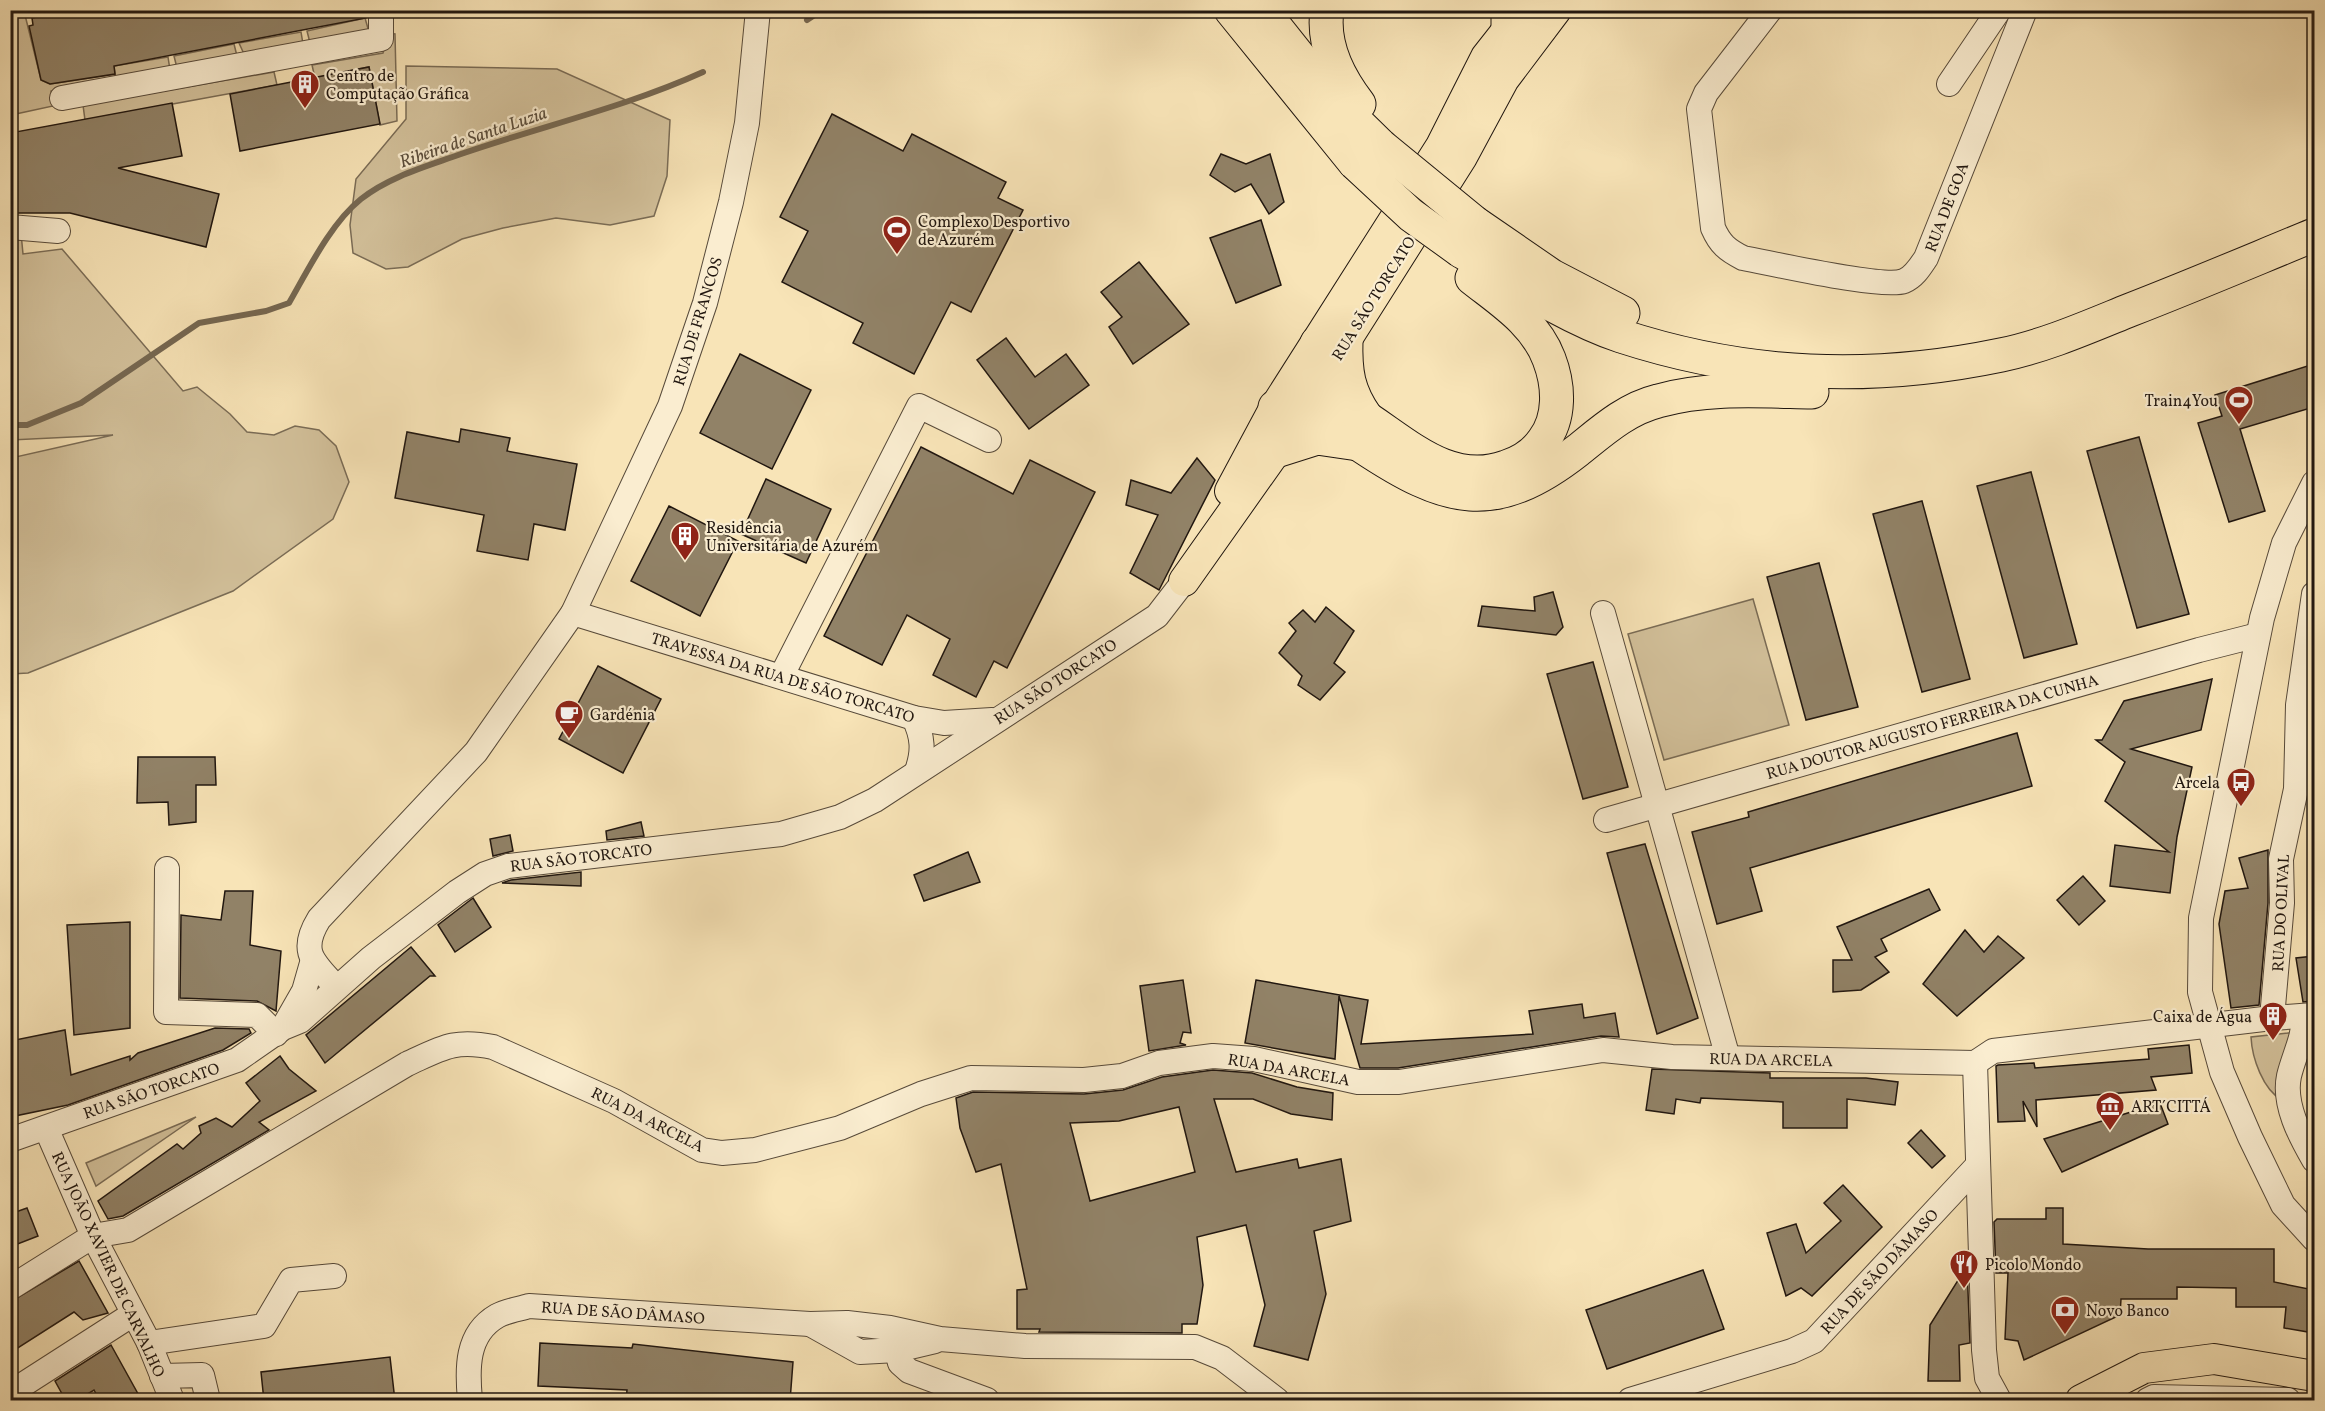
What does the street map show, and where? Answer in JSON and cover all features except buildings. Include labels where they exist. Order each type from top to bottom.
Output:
[{"type":"highway","points":[[1231,10],[1368,155],[1538,297],[1619,335],[1714,362],[1812,373],[1878,372],[2002,355],[2078,331],[2314,235]]},
{"type":"highway","points":[[1262,10],[1332,98],[1368,155]]},
{"type":"highway","points":[[1327,10],[1325,20],[1331,57],[1347,89],[1380,131],[1368,155]]},
{"type":"highway","points":[[1468,237],[1552,276],[1626,315],[1716,344],[1814,353],[1872,354],[1924,349],[2046,320],[2314,212]]},
{"type":"highway","points":[[1332,341],[1311,377],[1311,394],[1319,412],[1464,472],[1483,473],[1526,458],[1545,439],[1558,397],[1547,353],[1537,335],[1518,314],[1469,276],[1468,237]]},
{"type":"highway","points":[[1332,341],[1349,385],[1362,430],[1394,468],[1429,485],[1462,495],[1490,494],[1530,482],[1559,464],[1612,422],[1655,401],[1699,393],[1852,392],[1949,381],[1985,374],[2029,357],[2078,331]]},
{"type":"highway","points":[[1275,407],[1311,394]]},
{"type":"highway","points":[[1276,452],[1317,438],[1362,430]]},
{"type":"main road","name":"RUA SÃO TORCATO","points":[[1184,581],[1275,407],[1332,341],[1441,146],[1486,57],[1530,16]]},
{"type":"main road","name":"RUA SÃO TORCATO","points":[[1184,581],[1276,452],[1311,394]]},
{"type":"main road","points":[[2080,1401],[2144,1368],[2214,1359],[2314,1376]]},
{"type":"street","points":[[62,98],[381,39],[381,10]]},
{"type":"street","name":"RUA DE FRANCOS","points":[[312,963],[309,943],[311,931],[319,919],[476,752],[573,613],[670,406],[701,314],[731,201],[747,123],[758,10]]},
{"type":"street","name":"RUA DE GOA","points":[[1770,10],[1706,93],[1699,109],[1712,216],[1718,238],[1725,249],[1743,258],[1868,280],[1903,281],[1917,272],[1926,258],[2025,10]]},
{"type":"street","points":[[1948,84],[1999,10]]},
{"type":"street","points":[[10,227],[58,231]]},
{"type":"street","points":[[782,675],[920,406],[989,440]]},
{"type":"street","points":[[2314,483],[2284,543],[2258,635],[2201,918],[2200,992],[2222,1072],[2283,1205],[2314,1239]]},
{"type":"street","name":"RUA SÃO TORCATO","points":[[10,1140],[237,1060],[279,1031],[300,1021],[336,987],[457,892],[485,874],[508,866],[781,834],[812,827],[875,800],[1157,616],[1184,581]]},
{"type":"street","name":"RUA DO OLIVAL","points":[[2272,1018],[2282,903],[2281,859],[2295,789],[2298,705],[2314,594]]},
{"type":"street","name":"TRAVESSA DA RUA DE SÃO TORCATO","points":[[573,613],[782,675],[914,718],[944,723],[996,720]]},
{"type":"street","points":[[1603,613],[1728,1058]]},
{"type":"street","name":"RUA DOUTOR AUGUSTO FERREIRA DA CUNHA","points":[[1606,820],[2258,635]]},
{"type":"street","points":[[914,718],[920,731],[923,754],[917,771]]},
{"type":"street","points":[[167,869],[166,1012],[257,1015],[279,1031]]},
{"type":"street","points":[[312,963],[336,987]]},
{"type":"street","name":"RUA SÃO TORCATO","points":[[279,1031],[304,991],[312,963]]},
{"type":"street","points":[[2309,1016],[2289,1076],[2288,1101],[2314,1160]]},
{"type":"street","name":"RUA DA ARCELA","points":[[93,1236],[128,1230],[407,1064],[449,1045],[473,1043],[493,1047],[614,1101],[702,1150],[722,1153],[755,1150],[840,1128],[921,1094],[971,1078],[1084,1080],[1122,1076],[1159,1063],[1213,1056],[1254,1059],[1358,1082],[1399,1082],[1603,1050],[1672,1058],[1975,1063],[1993,1051],[2272,1018],[2309,1016]]},
{"type":"street","points":[[1975,1063],[1984,1350],[1987,1378],[1999,1401]]},
{"type":"street","name":"RUA JOÃO XAVIER DE CARVALHO","points":[[46,1128],[93,1236],[149,1343],[172,1401]]},
{"type":"street","name":"RUA DE SÃO DÂMASO","points":[[1630,1401],[1792,1351],[1814,1341],[1978,1166]]},
{"type":"street","points":[[10,1287],[93,1236]]},
{"type":"street","points":[[149,1343],[264,1326],[291,1280],[334,1276]]},
{"type":"street","name":"RUA DE SÃO DÂMASO","points":[[470,1401],[468,1378],[472,1340],[497,1316],[529,1306],[810,1324],[860,1352],[894,1339],[940,1339],[1083,1347],[1195,1347],[1222,1358],[1277,1401]]},
{"type":"street","points":[[10,1393],[134,1314]]},
{"type":"street","points":[[894,1339],[900,1363],[909,1371],[987,1401]]},
{"type":"street","points":[[162,1376],[202,1375],[208,1401]]},
{"type":"street","points":[[2148,1401],[2154,1397],[2288,1401]]},
{"type":"shaded area","points":[[25,15],[41,80],[50,84],[115,74],[115,80],[51,91],[53,106],[11,115],[11,18]]},
{"type":"shaded area","points":[[365,18],[369,32],[310,43],[307,31]]},
{"type":"shaded area","points":[[301,32],[303,44],[244,54],[239,43]]},
{"type":"shaded area","points":[[388,33],[395,34],[397,121],[380,125],[369,67],[315,78],[312,65],[383,53]]},
{"type":"shaded area","points":[[234,44],[237,56],[177,68],[174,56]]},
{"type":"shaded area","points":[[168,57],[170,70],[116,80],[114,66]]},
{"type":"shaded area","points":[[406,66],[557,69],[670,120],[667,176],[654,216],[610,225],[556,218],[503,228],[462,239],[408,267],[386,269],[353,253],[350,225],[356,179],[406,119]]},
{"type":"shaded area","points":[[274,72],[277,85],[85,120],[83,105]]},
{"type":"shaded area","points":[[21,233],[23,254],[62,249],[183,391],[197,387],[230,414],[247,432],[274,435],[295,426],[319,430],[336,446],[349,482],[333,519],[233,591],[28,673],[11,674],[11,458],[113,435],[11,440],[11,234]]},
{"type":"shaded area","points":[[1753,599],[1789,725],[1664,760],[1628,634]]},
{"type":"shaded area","points":[[2298,1032],[2282,1100],[2269,1089],[2260,1073],[2251,1037]]},
{"type":"shaded area","points":[[196,1117],[96,1186],[86,1163]]},
{"type":"waterway","name":"Ribeira de Santa Luzia","points":[[807,20],[822,10]]},
{"type":"waterway","name":"Ribeira de Santa Luzia","points":[[10,425],[27,425],[81,403],[199,323],[266,311],[289,303],[321,248],[340,221],[361,199],[384,184],[410,172],[491,144],[644,96],[703,72]]},
{"type":"place","name":"Centro de Computação Gráfica","points":[[305,110]]},
{"type":"place","name":"Complexo Desportivo de Azurém","points":[[897,256]]},
{"type":"place","name":"Train4You","points":[[2239,426]]},
{"type":"place","name":"Residência Universitária de Azurém","points":[[685,562]]},
{"type":"place","name":"Gardénia","points":[[569,740]]},
{"type":"place","name":"Arcela","points":[[2241,808]]},
{"type":"place","name":"Caixa de Água","points":[[2273,1042]]},
{"type":"place","name":"ART´CITTÁ","points":[[2110,1132]]},
{"type":"place","name":"Picolo Mondo","points":[[1964,1290]]},
{"type":"place","name":"Novo Banco","points":[[2065,1336]]}]
